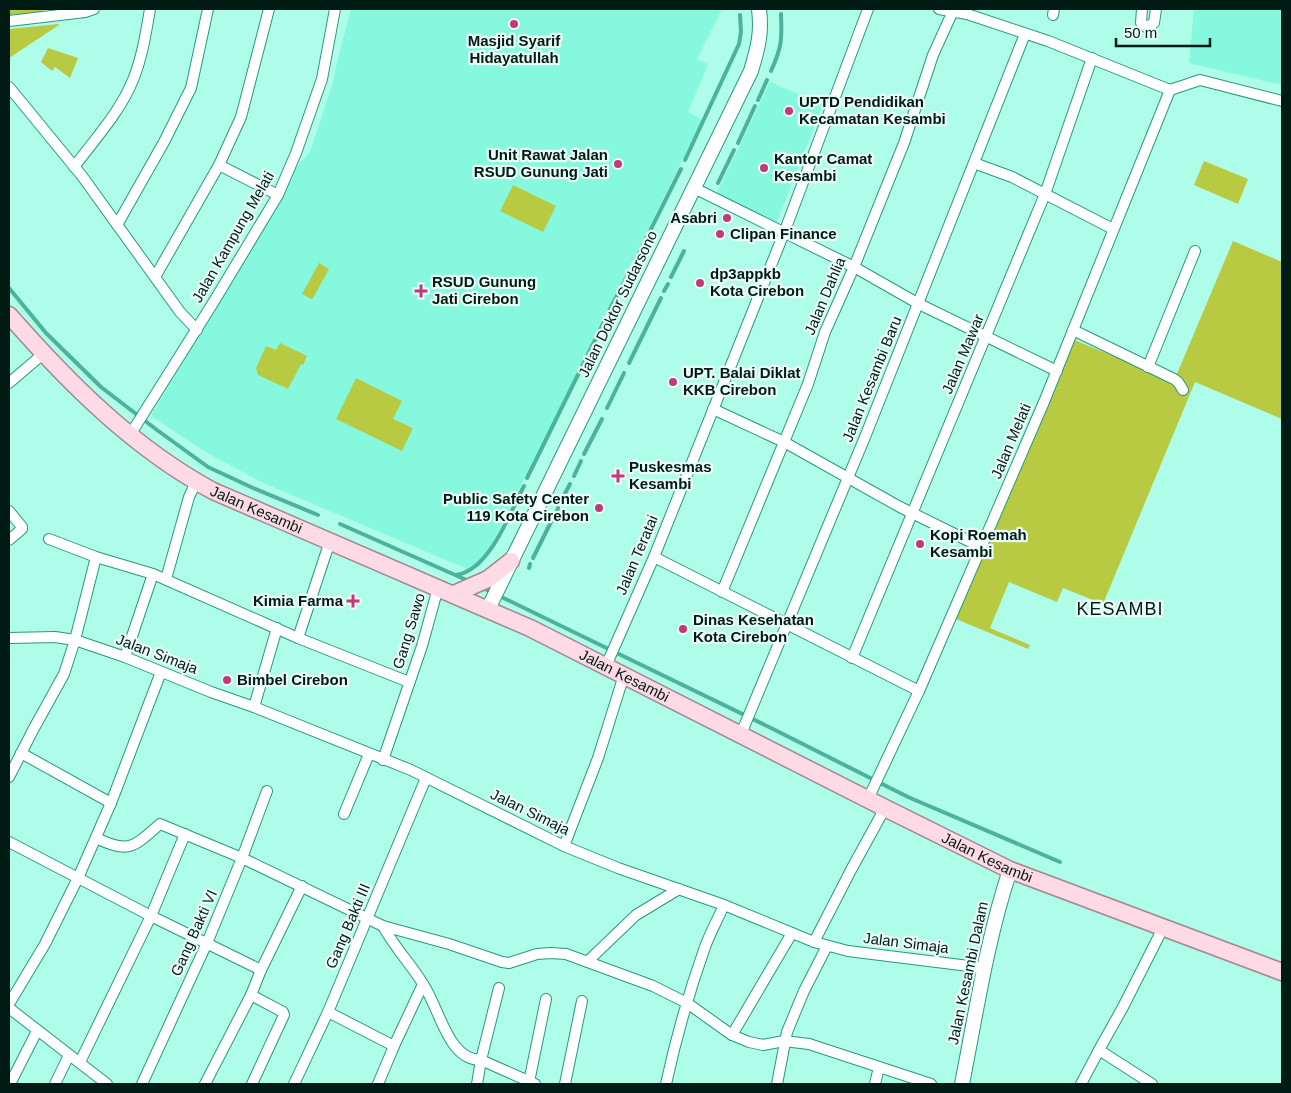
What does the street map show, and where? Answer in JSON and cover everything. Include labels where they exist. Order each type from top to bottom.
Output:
[{"type":"main road","name":"Jalan Kesambi","points":[[9,315],[43,354],[89,400],[138,424],[171,466],[196,482],[229,499],[438,588],[466,589],[493,599],[608,661],[624,675],[743,729],[870,794],[885,808],[1010,870],[1282,972]]},
{"type":"main road","points":[[466,589],[511,561]]},
{"type":"street","points":[[9,21],[85,12],[94,9]]},
{"type":"street","points":[[74,167],[116,110],[133,81],[146,35],[150,9]]},
{"type":"street","points":[[117,225],[164,142],[191,88],[208,9]]},
{"type":"street","points":[[155,277],[218,165],[240,117],[269,9]]},
{"type":"street","name":"Jalan Kampung Melati","points":[[138,424],[278,195],[296,153],[319,89],[335,9]]},
{"type":"street","name":"Jalan Doktor Sudarsono","points":[[493,599],[751,71],[760,41],[759,9]]},
{"type":"street","name":"Jalan Teratai","points":[[608,661],[654,557],[784,233],[868,9]]},
{"type":"street","points":[[939,9],[967,14],[1025,34],[1092,58],[1170,90],[1200,80],[1282,101]]},
{"type":"street","points":[[1142,9],[1141,23],[1146,27],[1154,23],[1156,9]]},
{"type":"street","name":"Jalan Dahlia","points":[[722,592],[808,384],[825,332],[854,267],[904,143],[933,55],[953,11]]},
{"type":"street","name":"Jalan Kesambi Baru","points":[[743,729],[919,304],[1025,34]]},
{"type":"street","name":"Jalan Mawar","points":[[852,658],[1045,194],[1092,58]]},
{"type":"street","points":[[9,87],[74,167],[180,312],[197,330]]},
{"type":"street","name":"Jalan Melati","points":[[870,794],[919,691],[1057,371],[1170,90]]},
{"type":"street","points":[[974,163],[1009,176],[1113,229]]},
{"type":"street","points":[[218,165],[278,195]]},
{"type":"street","points":[[694,188],[854,267],[919,304],[1057,371]]},
{"type":"street","points":[[1148,367],[1194,251]]},
{"type":"street","points":[[1073,330],[1174,379],[1183,390]]},
{"type":"street","points":[[9,383],[43,354]]},
{"type":"street","points":[[713,409],[784,442],[900,507],[981,547]]},
{"type":"street","points":[[166,579],[189,497],[196,482]]},
{"type":"street","points":[[9,511],[21,525],[22,529],[9,540]]},
{"type":"street","points":[[49,538],[96,557],[166,579],[298,638],[409,682]]},
{"type":"street","points":[[298,638],[330,541]]},
{"type":"street","points":[[9,777],[64,674],[75,640],[96,557]]},
{"type":"street","points":[[654,557],[787,626],[919,691]]},
{"type":"street","points":[[125,657],[153,574]]},
{"type":"street","name":"Gang Sawo","points":[[383,760],[422,646],[438,588]]},
{"type":"street","points":[[254,707],[277,628]]},
{"type":"street","name":"Jalan Simaja","points":[[9,638],[54,637],[75,640],[125,657],[254,707],[426,778],[564,846],[618,868],[724,905],[814,942],[848,950],[985,968]]},
{"type":"street","points":[[9,1004],[45,944],[78,878],[111,803],[161,672]]},
{"type":"street","points":[[564,846],[598,758],[624,675]]},
{"type":"street","points":[[21,753],[111,803]]},
{"type":"street","points":[[344,814],[370,754]]},
{"type":"street","name":"Gang Bakti III","points":[[294,1084],[328,1012],[426,778]]},
{"type":"street","name":"Gang Bakti VI","points":[[142,1084],[207,943],[267,791]]},
{"type":"street","points":[[814,942],[885,808]]},
{"type":"street","points":[[96,838],[110,845],[123,848],[138,843],[160,824],[242,858],[383,926],[449,944],[510,964],[536,954],[551,952],[566,954],[653,986],[687,1003],[732,1035],[749,1042],[760,1044],[784,1041],[809,1044],[931,1084]]},
{"type":"street","points":[[80,1062],[151,916],[185,834]]},
{"type":"street","points":[[9,842],[151,916],[261,970]]},
{"type":"street","name":"Jalan Kesambi Dalam","points":[[962,1084],[1000,899],[1010,870]]},
{"type":"street","points":[[205,1084],[251,995],[261,970],[302,886]]},
{"type":"street","points":[[588,961],[636,914],[679,889]]},
{"type":"street","points":[[666,1084],[673,1052],[705,946],[724,905]]},
{"type":"street","points":[[383,926],[397,949],[423,984],[454,1046],[465,1056],[473,1060],[481,1060],[532,1083],[546,999]]},
{"type":"street","points":[[1081,1084],[1098,1050],[1123,1008],[1163,928]]},
{"type":"street","points":[[732,1035],[792,933]]},
{"type":"street","points":[[777,1084],[784,1041],[798,1005],[827,946]]},
{"type":"street","points":[[378,1084],[423,984]]},
{"type":"street","points":[[477,1084],[499,988]]},
{"type":"street","points":[[251,995],[284,1014],[252,1084]]},
{"type":"street","points":[[565,1084],[582,1001]]},
{"type":"street","points":[[9,1008],[80,1062],[104,1083]]},
{"type":"street","points":[[328,1012],[394,1046]]},
{"type":"street","points":[[10,1084],[37,1031]]},
{"type":"street","points":[[1098,1050],[1152,1084]]},
{"type":"street","points":[[55,1084],[69,1055]]},
{"type":"street","points":[[875,1084],[879,1066]]},
{"type":"shaded area","name":"RSUD Gunung Jati Cirebon","points":[[351,9],[722,9],[697,59],[708,64],[688,112],[702,120],[481,566],[467,569],[259,481],[204,451],[151,416],[298,165],[310,152],[333,82]]},
{"type":"shaded area","points":[[1194,9],[1282,9],[1282,85],[1189,63]]},
{"type":"shaded area","name":"Kantor Camat Kesambi","points":[[770,82],[823,105],[776,224],[717,193]]},
{"type":"green space","points":[[9,9],[43,9],[38,13],[9,15]]},
{"type":"green space","points":[[59,25],[9,58],[9,29]]},
{"type":"green space","points":[[48,48],[78,58],[70,78],[55,67],[52,71],[41,62]]},
{"type":"green space","points":[[1204,161],[1248,179],[1238,204],[1194,185]]},
{"type":"green space","points":[[513,185],[556,206],[543,232],[500,211]]},
{"type":"green space","points":[[1233,241],[1282,262],[1282,419],[1195,382],[1103,604],[1063,588],[1057,602],[1009,582],[990,628],[1030,645],[1028,649],[956,619],[1072,339],[1174,381]]},
{"type":"green space","points":[[319,263],[329,269],[311,299],[302,294]]},
{"type":"green space","points":[[280,343],[307,356],[288,389],[258,375],[256,368],[266,346],[276,350]]},
{"type":"green space","points":[[356,378],[402,401],[393,419],[413,428],[402,451],[336,419]]},
{"type":"waterway","points":[[771,71],[781,43],[781,14]]},
{"type":"waterway","points":[[685,160],[739,44],[741,32],[740,15]]},
{"type":"waterway","points":[[758,100],[767,80]]},
{"type":"waterway","points":[[738,143],[755,106]]},
{"type":"waterway","points":[[718,183],[734,150]]},
{"type":"waterway","points":[[635,261],[681,169]]},
{"type":"waterway","points":[[671,277],[684,251]]},
{"type":"waterway","points":[[609,311],[630,271]]},
{"type":"waterway","points":[[664,291],[668,284]]},
{"type":"waterway","points":[[9,288],[46,333],[101,387],[157,430],[208,467],[318,515]]},
{"type":"waterway","points":[[629,363],[661,298]]},
{"type":"waterway","points":[[527,478],[605,320]]},
{"type":"waterway","points":[[607,408],[624,373]]},
{"type":"waterway","points":[[584,454],[602,419]]},
{"type":"waterway","points":[[574,476],[581,461]]},
{"type":"waterway","points":[[561,501],[570,484]]},
{"type":"waterway","points":[[456,575],[468,571],[489,552],[524,486]]},
{"type":"waterway","points":[[533,558],[553,518]]},
{"type":"waterway","points":[[340,524],[471,582]]},
{"type":"waterway","points":[[529,568],[530,564]]},
{"type":"waterway","points":[[481,587],[908,797],[1060,862]]},
{"type":"place","name":"Masjid Syarif Hidayatullah","points":[[514,24]]},
{"type":"place","name":"UPTD Pendidikan Kecamatan Kesambi","points":[[789,111]]},
{"type":"place","name":"Unit Rawat Jalan RSUD Gunung Jati","points":[[618,164]]},
{"type":"place","name":"Kantor Camat Kesambi","points":[[764,168]]},
{"type":"place","name":"Asabri","points":[[727,218]]},
{"type":"place","name":"Clipan Finance","points":[[720,234]]},
{"type":"place","name":"dp3appkb Kota Cirebon","points":[[700,283]]},
{"type":"place","name":"RSUD Gunung Jati Cirebon","points":[[421,291]]},
{"type":"place","name":"UPT. Balai Diklat KKB Cirebon","points":[[673,382]]},
{"type":"place","name":"Puskesmas Kesambi","points":[[618,476]]},
{"type":"place","name":"Public Safety Center 119 Kota Cirebon","points":[[599,508]]},
{"type":"place","name":"Kopi Roemah Kesambi","points":[[920,544]]},
{"type":"place","name":"Kimia Farma","points":[[353,601]]},
{"type":"place","name":"Dinas Kesehatan Kota Cirebon","points":[[683,629]]},
{"type":"place","name":"Bimbel Cirebon","points":[[227,680]]},
{"type":"district","name":"KESAMBI","points":[[1120,609]]}]
